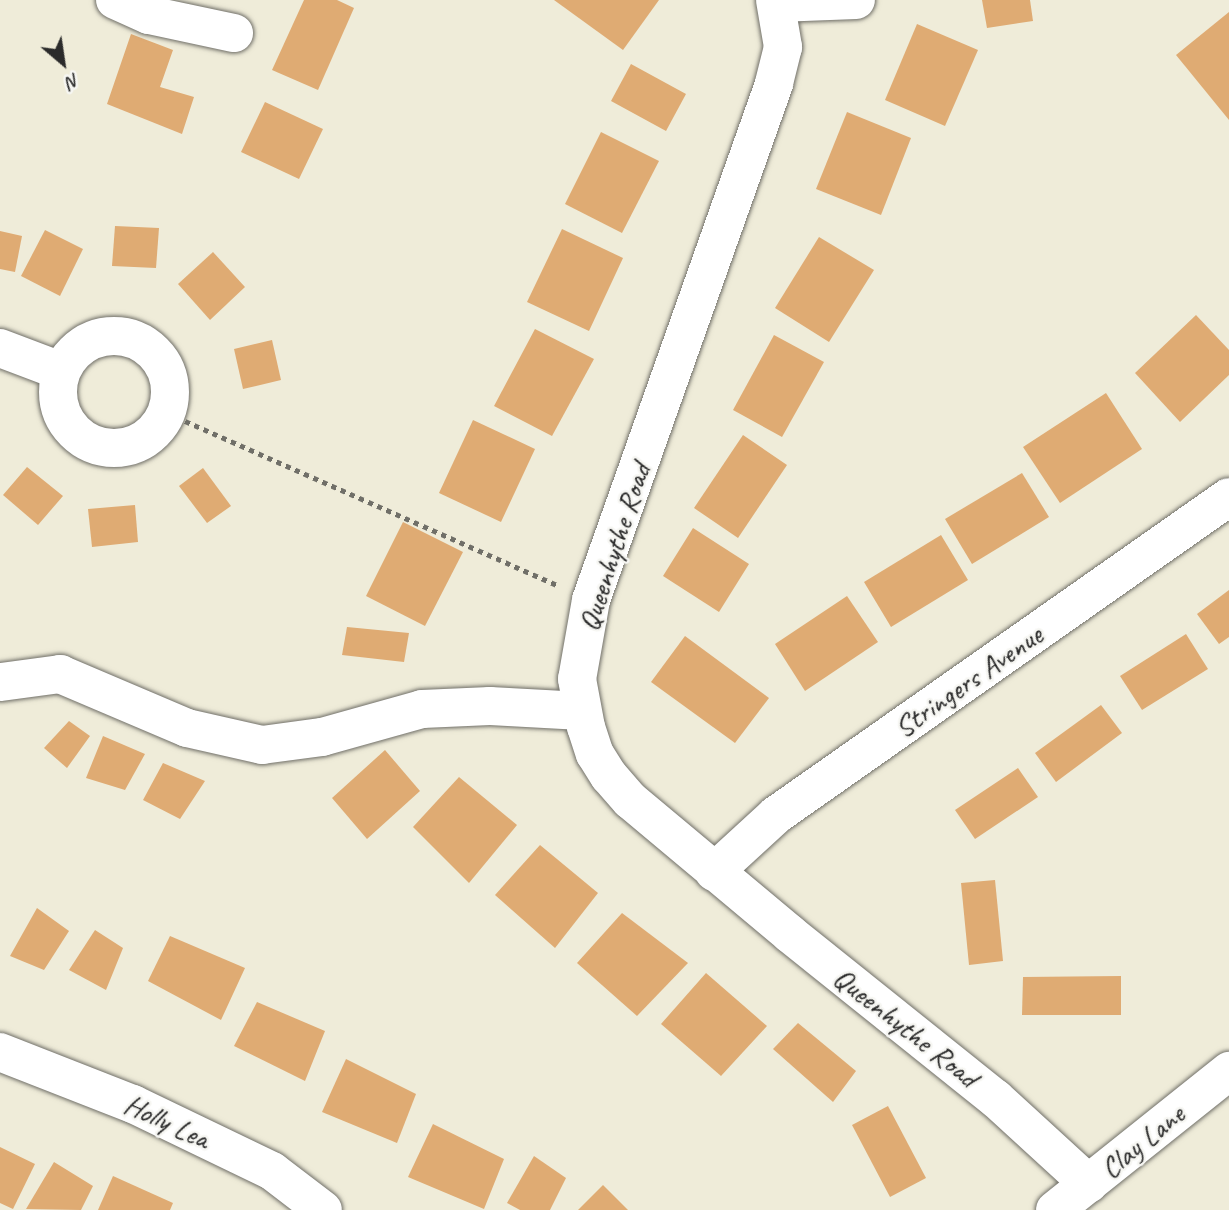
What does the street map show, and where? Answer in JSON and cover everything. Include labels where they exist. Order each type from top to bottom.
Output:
[{"type":"street","points":[[115,0],[149,15],[233,33]]},
{"type":"street","points":[[776,1],[856,0]]},
{"type":"street","name":"Queenhythe Road","points":[[776,1],[783,47],[774,84],[591,600],[577,679],[582,711],[595,754],[609,776],[630,800],[714,872],[995,1098],[1089,1184]]},
{"type":"street","points":[[111,335],[136,339],[153,350],[169,373],[172,393],[167,413],[150,435],[125,448],[106,449],[87,442],[66,423],[58,404],[57,385],[61,371],[71,354],[92,340],[111,335]]},
{"type":"street","points":[[0,348],[61,371]]},
{"type":"street","name":"Stringers Avenue","points":[[714,872],[776,815],[1229,497]]},
{"type":"street","points":[[1,682],[60,674],[187,728],[262,746],[322,737],[422,709],[490,706],[582,711]]},
{"type":"street","name":"Holly Lea","points":[[0,1052],[133,1104],[259,1165],[323,1210]]},
{"type":"street","name":"Clay Lane","points":[[1055,1210],[1229,1071]]},
{"type":"path","points":[[167,413],[591,600]]},
{"type":"building","points":[[304,0],[337,0],[354,8],[318,90],[272,70]]},
{"type":"building","points":[[554,0],[659,0],[623,50]]},
{"type":"building","points":[[982,0],[1030,0],[1033,21],[987,28]]},
{"type":"building","points":[[1229,12],[1229,120],[1176,55]]},
{"type":"building","points":[[917,24],[978,50],[945,126],[885,100]]},
{"type":"building","points":[[131,34],[173,50],[160,87],[194,97],[182,134],[107,104]]},
{"type":"building","points":[[631,64],[686,94],[666,131],[611,101]]},
{"type":"building","points":[[265,102],[323,129],[299,179],[241,152]]},
{"type":"building","points":[[847,112],[911,138],[881,215],[816,189]]},
{"type":"building","points":[[601,132],[659,161],[622,233],[565,204]]},
{"type":"building","points":[[115,226],[159,228],[156,268],[112,266]]},
{"type":"building","points":[[562,229],[623,258],[589,331],[527,302]]},
{"type":"building","points":[[45,230],[83,249],[60,296],[21,276]]},
{"type":"building","points":[[0,231],[22,236],[15,272],[0,269]]},
{"type":"building","points":[[819,237],[874,270],[829,342],[775,308]]},
{"type":"building","points":[[213,252],[245,287],[210,320],[178,284]]},
{"type":"building","points":[[1196,315],[1229,350],[1229,375],[1180,422],[1135,373]]},
{"type":"building","points":[[535,329],[594,359],[552,436],[494,406]]},
{"type":"building","points":[[774,335],[824,362],[782,437],[733,410]]},
{"type":"building","points":[[272,340],[281,380],[243,389],[234,349]]},
{"type":"building","points":[[1106,393],[1142,449],[1060,503],[1023,447]]},
{"type":"building","points":[[473,420],[535,449],[501,522],[439,493]]},
{"type":"building","points":[[743,435],[787,465],[738,538],[694,508]]},
{"type":"building","points":[[27,467],[63,496],[38,525],[3,495]]},
{"type":"building","points":[[203,468],[231,506],[207,523],[179,486]]},
{"type":"building","points":[[1022,473],[1049,517],[972,564],[945,519]]},
{"type":"building","points":[[135,505],[138,542],[92,547],[88,509]]},
{"type":"building","points":[[403,522],[463,552],[425,626],[366,596]]},
{"type":"building","points":[[693,528],[749,564],[719,612],[663,576]]},
{"type":"building","points":[[941,535],[968,580],[891,627],[864,582]]},
{"type":"building","points":[[1229,590],[1229,637],[1219,644],[1197,614]]},
{"type":"building","points":[[847,596],[878,642],[805,691],[775,644]]},
{"type":"building","points":[[347,627],[409,633],[404,662],[342,655]]},
{"type":"building","points":[[1186,634],[1208,669],[1142,710],[1120,676]]},
{"type":"building","points":[[685,636],[769,698],[735,743],[651,682]]},
{"type":"building","points":[[1101,705],[1122,733],[1056,782],[1035,753]]},
{"type":"building","points":[[69,721],[90,736],[67,768],[44,748]]},
{"type":"building","points":[[103,736],[145,754],[125,790],[86,778]]},
{"type":"building","points":[[385,750],[420,791],[367,839],[332,798]]},
{"type":"building","points":[[163,763],[205,781],[180,819],[143,800]]},
{"type":"building","points":[[1018,768],[1038,797],[975,839],[955,810]]},
{"type":"building","points":[[459,777],[517,825],[469,883],[413,827]]},
{"type":"building","points":[[540,845],[598,893],[555,948],[495,895]]},
{"type":"building","points":[[995,880],[1003,961],[969,965],[961,883]]},
{"type":"building","points":[[37,908],[69,931],[44,970],[10,956]]},
{"type":"building","points":[[622,913],[688,963],[637,1016],[577,963]]},
{"type":"building","points":[[95,930],[123,948],[106,990],[69,970]]},
{"type":"building","points":[[170,936],[245,968],[221,1020],[148,981]]},
{"type":"building","points":[[706,973],[767,1026],[721,1076],[661,1024]]},
{"type":"building","points":[[1121,976],[1121,1015],[1022,1015],[1023,977]]},
{"type":"building","points":[[257,1002],[325,1031],[305,1081],[234,1046]]},
{"type":"building","points":[[798,1023],[856,1071],[833,1102],[773,1049]]},
{"type":"building","points":[[346,1059],[416,1094],[397,1143],[322,1112]]},
{"type":"building","points":[[888,1106],[926,1178],[890,1197],[852,1125]]},
{"type":"building","points":[[433,1124],[504,1159],[484,1209],[408,1177]]},
{"type":"building","points":[[0,1147],[35,1164],[13,1209],[0,1203]]},
{"type":"building","points":[[534,1156],[566,1178],[550,1210],[520,1210],[507,1203]]},
{"type":"building","points":[[54,1162],[93,1186],[81,1210],[26,1209]]},
{"type":"building","points":[[113,1176],[173,1203],[170,1210],[98,1210]]},
{"type":"building","points":[[603,1185],[628,1210],[578,1210]]}]
